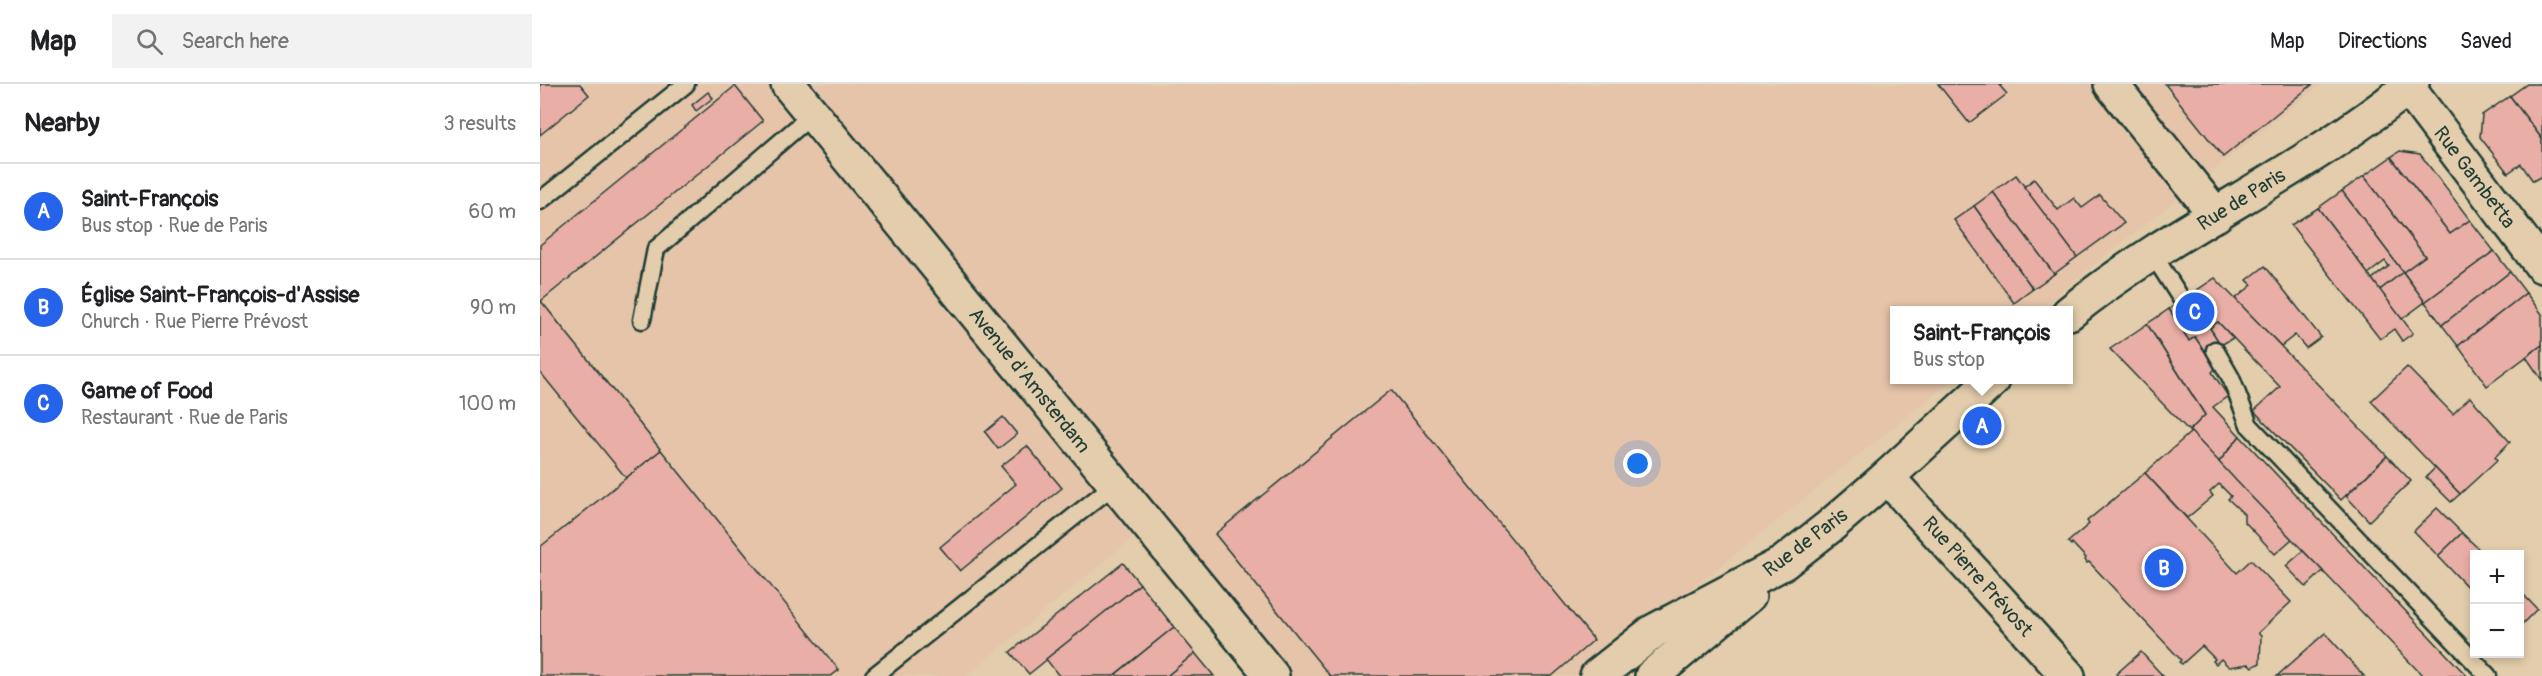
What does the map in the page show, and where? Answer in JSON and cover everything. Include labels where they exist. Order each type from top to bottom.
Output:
[{"type":"street","points":[[2111,84],[2216,215]]},
{"type":"street","name":"Rue de Paris","points":[[2073,310],[2117,276],[2318,151],[2410,86]]},
{"type":"street","name":"Rue Gambetta","points":[[2410,86],[2542,266]]},
{"type":"street","name":"Avenue d'Amsterdam","points":[[799,93],[1272,676]]},
{"type":"street","name":"Rue de Paris","points":[[1597,676],[1654,631],[1783,563],[1887,477],[1989,384]]},
{"type":"street","name":"Rue Pierre Prévost","points":[[1887,477],[2068,676]]},
{"type":"street","points":[[1652,676],[1731,612],[1783,563]]},
{"type":"lane","points":[[540,201],[686,84]]},
{"type":"lane","points":[[642,320],[656,249],[799,93]]},
{"type":"lane","points":[[2152,253],[2182,300]]},
{"type":"lane","points":[[2215,350],[2231,378],[2248,425],[2488,676]]},
{"type":"lane","points":[[874,676],[1115,484]]},
{"type":"shaded area","points":[[540,84],[2321,84],[2043,306],[1890,306],[1890,384],[1947,384],[1583,676],[1251,676],[1132,538],[966,676],[540,676]]},
{"type":"building","points":[[540,84],[580,84],[589,95],[540,135]]},
{"type":"building","points":[[1938,84],[2002,84],[2000,86],[2007,94],[1969,123]]},
{"type":"building","points":[[2165,84],[2313,84],[2223,157]]},
{"type":"building","points":[[2527,84],[2542,84],[2542,139],[2510,96]]},
{"type":"building","points":[[735,86],[763,121],[541,301],[661,450],[626,478],[540,372],[540,245]]},
{"type":"building","points":[[708,92],[713,98],[696,111],[692,105]]},
{"type":"building","points":[[2510,96],[2542,139],[2542,180],[2540,177],[2533,181],[2521,164],[2508,173],[2480,137],[2482,115]]},
{"type":"building","points":[[2400,151],[2420,154],[2470,220],[2450,234],[2391,157]]},
{"type":"building","points":[[2391,157],[2450,234],[2470,220],[2494,251],[2425,302],[2403,272],[2425,256],[2364,176]]},
{"type":"building","points":[[2016,175],[2077,257],[2054,274],[1993,192]]},
{"type":"building","points":[[2364,176],[2425,256],[2403,272],[2342,191]]},
{"type":"building","points":[[2034,179],[2058,210],[2074,198],[2082,208],[2100,195],[2124,223],[2077,257],[2024,187]]},
{"type":"building","points":[[2342,191],[2403,272],[2380,290],[2372,279],[2389,266],[2385,261],[2368,274],[2318,208]]},
{"type":"building","points":[[1993,192],[2054,274],[2033,289],[1974,206]]},
{"type":"building","points":[[1974,206],[2033,289],[2014,303],[1954,220]]},
{"type":"building","points":[[2318,208],[2413,333],[2402,341],[2394,329],[2380,339],[2291,225]]},
{"type":"building","points":[[2494,251],[2510,272],[2442,325],[2425,302]]},
{"type":"building","points":[[2265,266],[2321,337],[2306,348],[2295,335],[2281,346],[2235,299],[2252,285],[2247,280]]},
{"type":"building","points":[[2403,272],[2425,302],[2402,319],[2380,290]]},
{"type":"building","points":[[2510,272],[2526,293],[2458,346],[2442,325]]},
{"type":"building","points":[[2215,278],[2387,456],[2341,500],[2254,411],[2280,387],[2218,322],[2210,328],[2221,345],[2207,355],[2195,337],[2189,341],[2169,309]]},
{"type":"building","points":[[2526,293],[2542,314],[2542,345],[2487,386],[2458,346]]},
{"type":"building","points":[[2169,309],[2189,341],[2195,337],[2216,368],[2212,372],[2228,396],[2213,407],[2240,436],[2219,462],[2189,431],[2205,415],[2147,324]]},
{"type":"building","points":[[2218,322],[2233,338],[2221,345],[2210,328]]},
{"type":"building","points":[[2147,324],[2205,415],[2189,431],[2110,349]]},
{"type":"building","points":[[2542,345],[2542,380],[2526,357]]},
{"type":"building","points":[[2407,367],[2453,414],[2470,397],[2510,442],[2495,457],[2497,460],[2460,494],[2371,401]]},
{"type":"building","points":[[1391,390],[1594,640],[1552,676],[1330,676],[1215,534]]},
{"type":"building","points":[[1003,417],[1017,434],[998,449],[985,432]]},
{"type":"building","points":[[2191,432],[2292,539],[2275,554],[2244,521],[2244,514],[2228,499],[2231,496],[2219,484],[2210,492],[2213,496],[2187,518],[2145,473]]},
{"type":"building","points":[[2240,436],[2467,676],[2423,676],[2245,490],[2219,462]]},
{"type":"building","points":[[1027,446],[1062,488],[960,571],[940,547],[1016,484],[1001,466]]},
{"type":"building","points":[[661,450],[839,670],[831,676],[540,676],[540,547]]},
{"type":"building","points":[[2387,456],[2411,481],[2369,521],[2346,496]]},
{"type":"building","points":[[2435,468],[2460,494],[2451,502],[2426,477]]},
{"type":"building","points":[[2145,473],[2237,573],[2251,560],[2291,602],[2258,633],[2261,636],[2260,663],[2252,667],[2249,664],[2229,667],[2221,659],[2216,664],[2213,661],[2215,659],[2202,646],[2182,664],[2179,662],[2181,660],[2089,562],[2087,563],[2086,558],[2072,543],[2071,545],[2068,542],[2089,524],[2087,521]]},
{"type":"building","points":[[2437,508],[2462,533],[2438,556],[2414,531]]},
{"type":"building","points":[[2462,533],[2480,550],[2470,550],[2470,590],[2438,556]]},
{"type":"building","points":[[2303,551],[2323,571],[2306,587],[2286,566]]},
{"type":"building","points":[[1123,563],[1140,584],[1029,674],[1010,652]]},
{"type":"building","points":[[1140,584],[1174,627],[1113,676],[1059,676],[1046,659]]},
{"type":"building","points":[[2524,595],[2537,609],[2524,622]]},
{"type":"building","points":[[1174,627],[1195,653],[1167,676],[1118,676],[1116,674]]},
{"type":"building","points":[[2325,633],[2364,676],[2277,676]]},
{"type":"building","points":[[2141,652],[2163,676],[2118,676],[2116,674]]},
{"type":"building","points":[[1195,653],[1214,676],[1167,676]]},
{"type":"place","name":"Game of Food","points":[[2195,312]]},
{"type":"place","name":"Saint-François","points":[[1982,426]]},
{"type":"place","name":"Église Saint-François-d'Assise","points":[[2164,568]]}]
